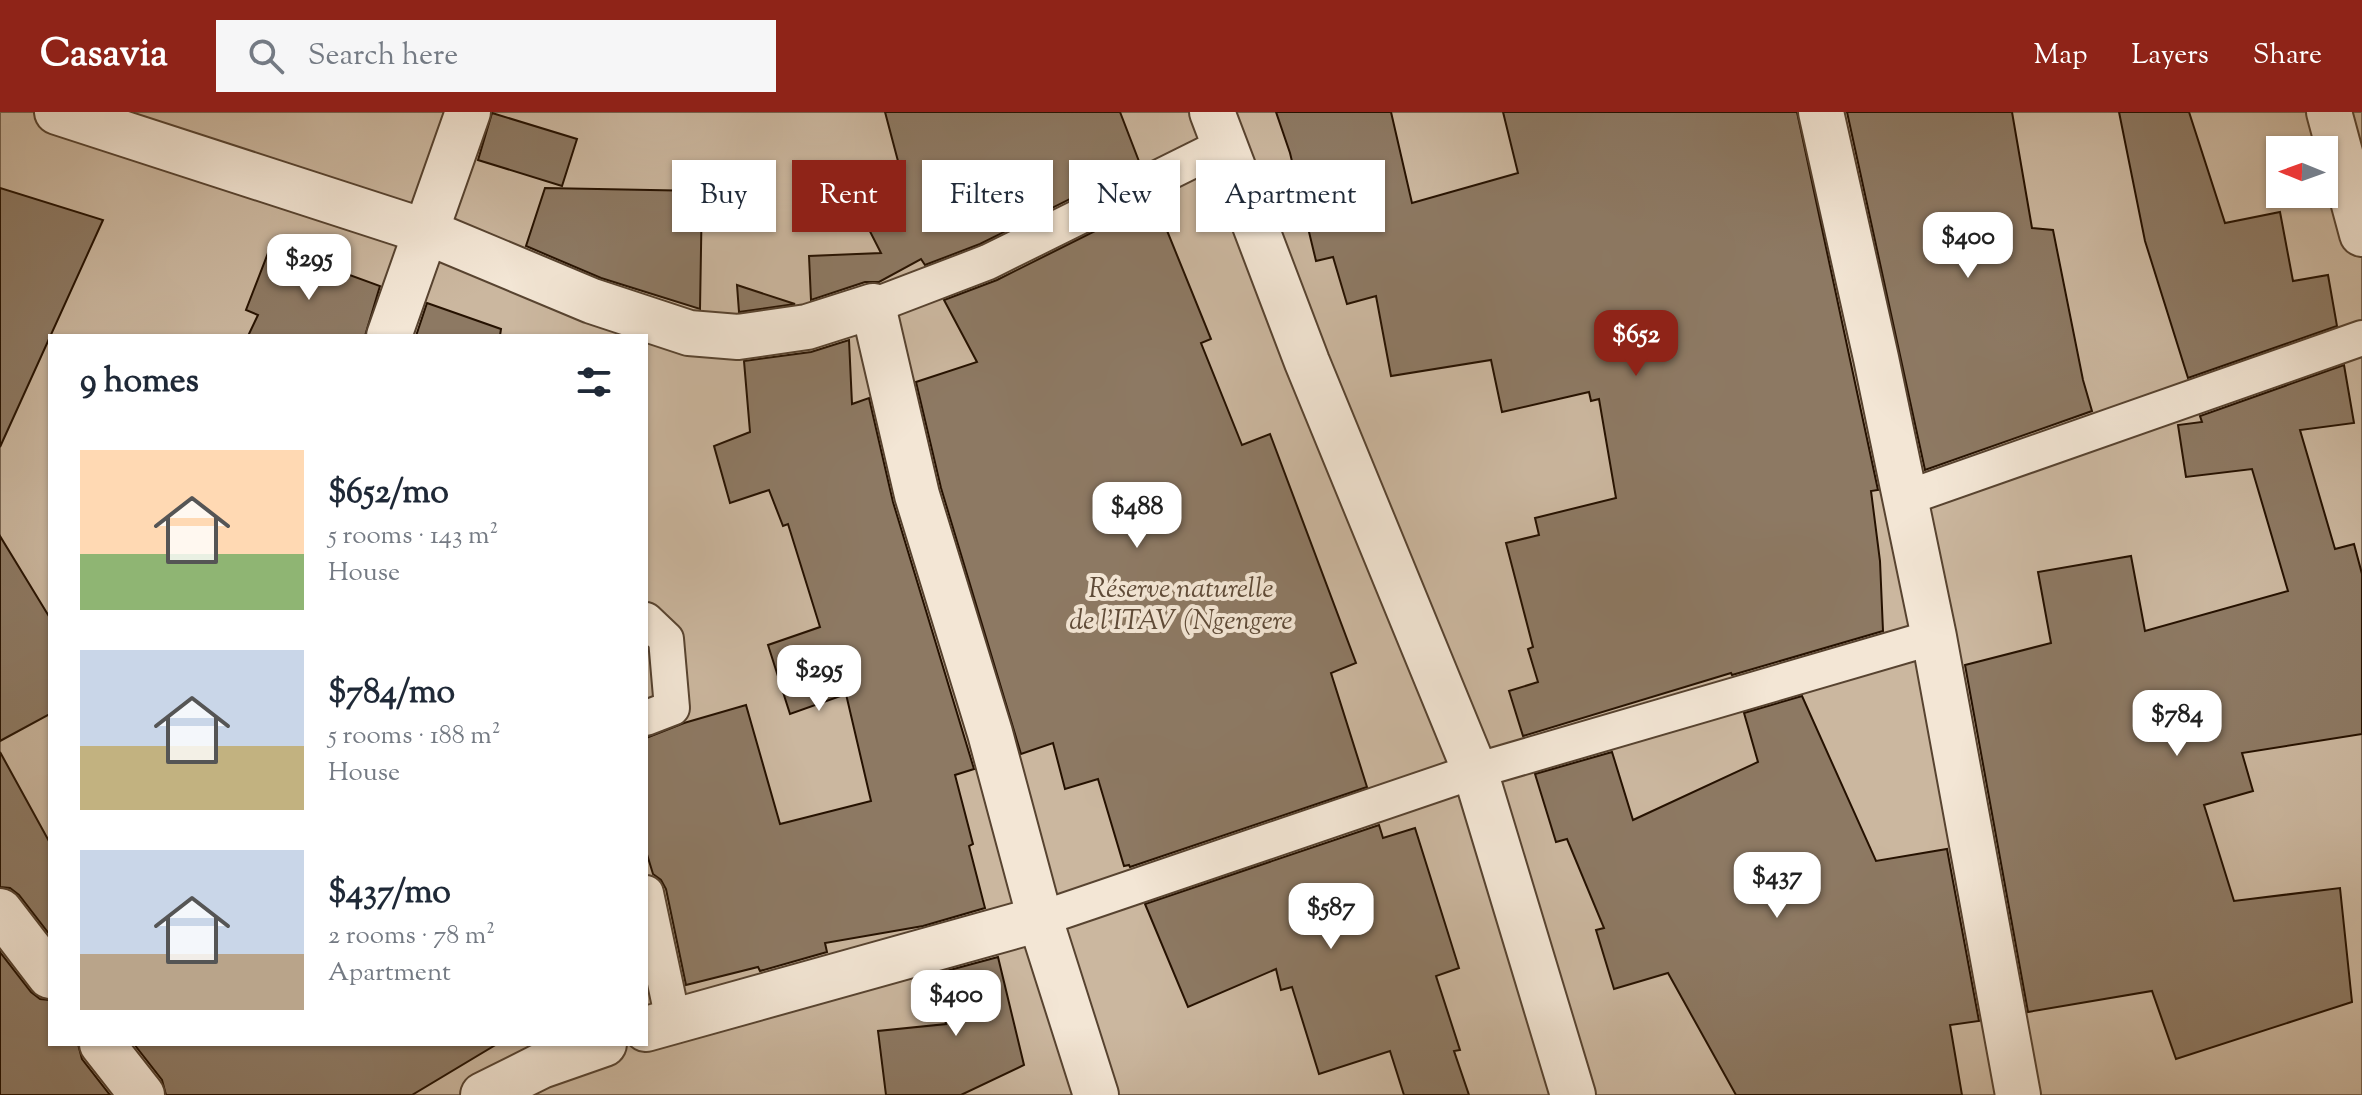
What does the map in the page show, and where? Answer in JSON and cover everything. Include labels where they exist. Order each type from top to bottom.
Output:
[{"type":"street","points":[[57,112],[427,232],[592,301],[689,333],[738,337],[807,327],[873,306],[917,495],[990,733],[1040,919],[1096,1095]]},
{"type":"street","points":[[390,334],[468,112]]},
{"type":"street","points":[[1821,112],[1934,637],[2018,1095]]},
{"type":"street","points":[[2329,112],[2362,234]]},
{"type":"street","points":[[1219,128],[1307,362],[1475,771],[1573,1095]]},
{"type":"street","points":[[0,911],[48,973]]},
{"type":"street","points":[[659,1025],[1040,919]]},
{"type":"street","points":[[104,1046],[142,1095]]},
{"type":"street","points":[[483,1095],[537,1055],[592,1046]]},
{"type":"lane","points":[[873,306],[988,262],[1219,128]]},
{"type":"lane","points":[[1906,498],[2362,338]]},
{"type":"lane","points":[[648,622],[666,639],[672,708],[648,717]]},
{"type":"lane","points":[[1040,919],[1475,771],[1934,637]]},
{"type":"lane","points":[[648,913],[659,1025]]},
{"type":"green space","name":"Réserve naturelle de l'ITAV (Ngengere","points":[[0,112],[2362,112],[2362,1095],[0,1095]]},
{"type":"building","points":[[885,112],[1120,112],[1138,160],[1069,160],[1069,200],[1053,208],[1053,160],[922,160],[922,232],[1004,232],[925,265],[921,259],[879,282],[865,282],[811,300],[809,256],[881,253],[870,232],[906,232],[906,160],[898,160]]},
{"type":"building","points":[[1276,112],[1391,112],[1412,203],[1518,173],[1503,112],[1797,112],[1878,490],[1871,491],[1880,561],[1883,631],[1523,736],[1509,691],[1538,682],[1528,649],[1533,647],[1506,543],[1539,535],[1535,518],[1616,498],[1599,399],[1591,401],[1589,392],[1502,412],[1491,360],[1391,376],[1376,296],[1347,304],[1333,257],[1316,261],[1309,232],[1385,232],[1385,160],[1292,160]]},
{"type":"building","points":[[1847,112],[2012,112],[2032,228],[2053,230],[2092,411],[1925,470]]},
{"type":"building","points":[[2119,112],[2189,112],[2225,223],[2280,212],[2293,281],[2328,275],[2337,326],[2188,378],[2145,241]]},
{"type":"building","points":[[492,113],[577,139],[562,186],[478,160]]},
{"type":"building","points":[[0,188],[103,220],[51,334],[48,334],[48,341],[0,447]]},
{"type":"building","points":[[545,188],[672,190],[672,232],[701,232],[700,309],[601,278],[526,246]]},
{"type":"building","points":[[1093,232],[1168,232],[1211,339],[1201,343],[1242,445],[1270,434],[1356,663],[1331,673],[1367,787],[1130,867],[1124,866],[1098,779],[1065,789],[1053,743],[1021,754],[941,488],[916,382],[977,362],[944,300],[997,280]]},
{"type":"building","points":[[268,253],[344,282],[347,274],[380,286],[366,334],[249,334],[258,315],[246,310]]},
{"type":"building","points":[[737,285],[795,304],[739,312]]},
{"type":"building","points":[[427,303],[501,329],[500,334],[417,334]]},
{"type":"building","points":[[849,340],[852,404],[869,398],[893,502],[974,769],[955,775],[985,908],[923,926],[825,943],[827,952],[760,971],[758,967],[686,985],[666,889],[653,874],[648,858],[648,737],[746,705],[780,824],[871,801],[846,694],[790,714],[768,645],[820,627],[788,524],[783,526],[769,490],[730,503],[714,446],[750,432],[744,361],[811,352]]},
{"type":"building","points":[[2344,365],[2354,423],[2300,430],[2335,549],[2354,544],[2362,574],[2362,734],[2242,753],[2253,791],[2204,805],[2234,901],[2340,888],[2352,1002],[2176,1059],[2152,991],[2028,1012],[1965,665],[2051,643],[2038,572],[2131,556],[2145,631],[2288,591],[2252,469],[2186,477],[2178,425],[2202,422],[2200,416]]},
{"type":"building","points":[[0,536],[48,615],[48,715],[0,741]]},
{"type":"building","points":[[1802,696],[1876,861],[1947,849],[1979,1021],[1950,1025],[1962,1095],[1736,1095],[1668,973],[1614,989],[1596,930],[1604,928],[1567,839],[1556,842],[1535,774],[1612,752],[1633,820],[1758,762],[1744,713]]},
{"type":"building","points":[[0,752],[48,839],[48,932],[19,895],[10,888],[0,887]]},
{"type":"building","points":[[1379,825],[1383,838],[1415,828],[1459,968],[1436,976],[1460,1050],[1454,1051],[1469,1095],[1404,1095],[1390,1051],[1319,1074],[1292,987],[1281,990],[1276,969],[1188,1007],[1145,904]]},
{"type":"building","points":[[0,952],[31,992],[40,999],[48,1000],[48,1046],[79,1046],[82,1059],[110,1095],[0,1095]]},
{"type":"building","points":[[998,957],[1024,1065],[961,1095],[886,1095],[878,1031],[946,1024],[935,974]]},
{"type":"building","points":[[136,1046],[494,1046],[412,1095],[166,1095],[162,1080]]}]
